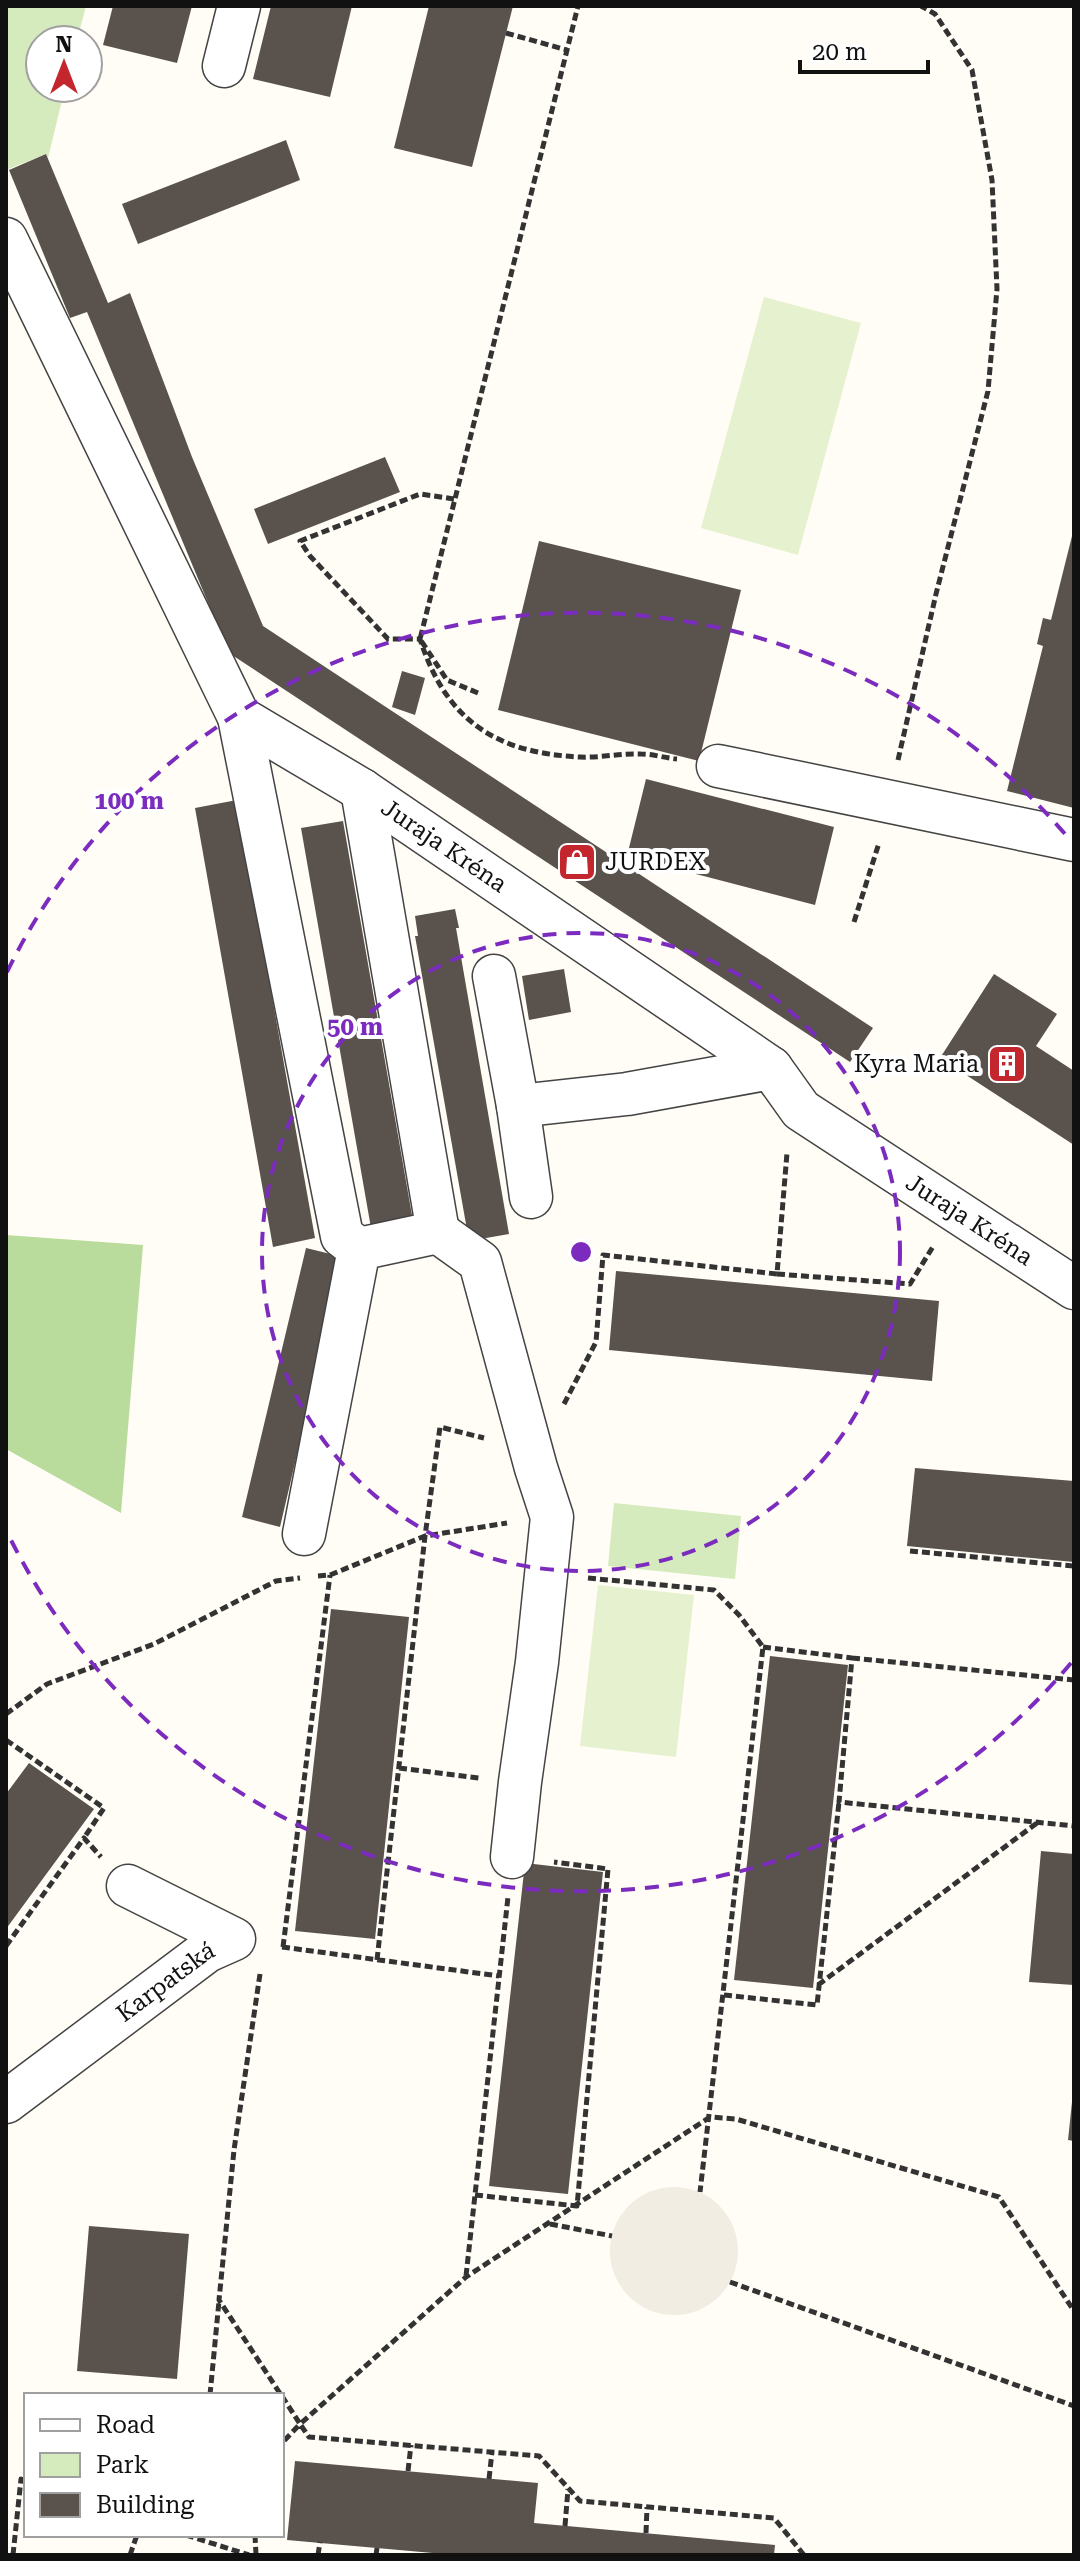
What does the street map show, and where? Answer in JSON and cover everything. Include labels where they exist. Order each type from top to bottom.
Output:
[{"type":"street","points":[[224,66],[239,6]]},
{"type":"street","points":[[6,239],[239,717],[342,1236],[359,1249],[438,1232]]},
{"type":"street","points":[[6,306],[45,319]]},
{"type":"street","name":"Juraja Kréna","points":[[239,717],[362,790],[771,1068],[801,1110],[1074,1288]]},
{"type":"street","points":[[718,766],[1074,840]]},
{"type":"street","points":[[362,790],[438,1232],[480,1262],[552,1517],[512,1857]]},
{"type":"street","points":[[494,976],[531,1197]]},
{"type":"street","points":[[518,1106],[627,1094],[771,1068]]},
{"type":"street","points":[[304,1534],[359,1249]]},
{"type":"street","name":"Karpatská","points":[[128,1886],[250,1942]]},
{"type":"street","name":"Karpatská","points":[[6,2102],[207,1951],[250,1942]]},
{"type":"path","points":[[578,6],[420,639],[431,672],[456,709],[486,733],[525,749],[580,757],[640,754],[718,766]]},
{"type":"path","points":[[854,922],[893,803],[899,755],[932,608],[988,391],[997,289],[992,180],[972,70],[935,14],[921,6]]},
{"type":"path","points":[[506,33],[567,50]]},
{"type":"path","points":[[420,639],[388,639],[310,556],[300,541],[420,494],[454,499]]},
{"type":"path","points":[[420,639],[447,680],[478,693]]},
{"type":"path","points":[[777,1274],[788,1144]]},
{"type":"path","points":[[377,1960],[440,1427],[540,1451],[596,1342],[603,1255],[777,1274],[910,1284],[936,1242]]},
{"type":"path","points":[[316,1576],[330,1575],[425,1536],[552,1517]]},
{"type":"path","points":[[283,1947],[330,1575],[304,1534]]},
{"type":"path","points":[[910,1551],[1074,1566]]},
{"type":"path","points":[[546,1573],[714,1590],[739,1615],[763,1647],[700,2192]]},
{"type":"path","points":[[6,1714],[47,1684],[154,1644],[276,1581],[303,1578]]},
{"type":"path","points":[[763,1647],[1074,1680]]},
{"type":"path","points":[[724,1995],[817,2005],[852,1658]]},
{"type":"path","points":[[6,1740],[104,1808],[6,1946]]},
{"type":"path","points":[[399,1768],[520,1782]]},
{"type":"path","points":[[839,1802],[1074,1826]]},
{"type":"path","points":[[818,1985],[1038,1823]]},
{"type":"path","points":[[84,1838],[128,1886]]},
{"type":"path","points":[[466,2277],[512,1857],[608,1869],[577,2206]]},
{"type":"path","points":[[210,2393],[250,1942],[499,1976]]},
{"type":"path","points":[[284,2441],[466,2277],[710,2117],[736,2119],[999,2197],[1074,2311]]},
{"type":"path","points":[[475,2195],[577,2206]]},
{"type":"path","points":[[549,2224],[612,2236]]},
{"type":"path","points":[[730,2282],[1074,2406]]},
{"type":"path","points":[[219,2300],[280,2393]]},
{"type":"path","points":[[284,2399],[309,2437],[539,2456],[580,2501],[774,2518],[804,2555]]},
{"type":"path","points":[[408,2471],[411,2445]]},
{"type":"path","points":[[489,2479],[492,2452]]},
{"type":"path","points":[[13,2555],[21,2479],[24,2480]]},
{"type":"path","points":[[565,2526],[568,2488]]},
{"type":"path","points":[[646,2533],[647,2507]]},
{"type":"path","points":[[197,2537],[249,2555]]},
{"type":"path","points":[[318,2555],[320,2542]]},
{"type":"green space","points":[[6,6],[86,6],[81,24],[24,24],[24,104],[61,104],[48,158],[46,154],[6,170]]},
{"type":"green space","points":[[764,297],[861,323],[798,555],[701,528]]},
{"type":"green space","points":[[6,1235],[143,1245],[121,1513],[6,1449]]},
{"type":"green space","points":[[614,1503],[741,1516],[735,1579],[608,1566]]},
{"type":"green space","points":[[598,1585],[694,1595],[676,1757],[580,1746]]},
{"type":"shaded area","points":[[674,2187],[698,2192],[719,2206],[733,2227],[738,2251],[733,2275],[719,2296],[698,2310],[674,2315],[650,2310],[629,2296],[615,2275],[610,2251],[615,2227],[629,2206],[650,2192]]},
{"type":"building","points":[[113,6],[192,6],[177,63],[104,45]]},
{"type":"building","points":[[271,6],[352,6],[330,97],[253,79]]},
{"type":"building","points":[[429,6],[513,6],[472,167],[394,148]]},
{"type":"building","points":[[286,140],[300,180],[138,244],[122,204]]},
{"type":"building","points":[[46,154],[108,303],[130,293],[192,457],[263,626],[873,1028],[850,1062],[232,655],[87,312],[70,318],[9,170]]},
{"type":"building","points":[[385,457],[400,492],[268,544],[254,509]]},
{"type":"building","points":[[1073,532],[1074,808],[1007,791],[1043,646],[1037,644],[1043,618],[1051,620]]},
{"type":"building","points":[[539,541],[741,590],[699,761],[498,710]]},
{"type":"building","points":[[402,671],[425,678],[415,715],[392,707]]},
{"type":"building","points":[[646,779],[834,827],[815,905],[627,856]]},
{"type":"building","points":[[237,800],[315,1238],[273,1247],[195,808]]},
{"type":"building","points":[[343,821],[413,1221],[371,1228],[301,828]]},
{"type":"building","points":[[455,909],[509,1234],[469,1241],[415,936],[418,936],[415,916]]},
{"type":"building","points":[[564,969],[571,1012],[529,1020],[522,976]]},
{"type":"building","name":"Kyra Maria","points":[[994,974],[1057,1014],[1036,1046],[1074,1071],[1074,1145],[940,1058]]},
{"type":"building","points":[[306,1248],[343,1257],[280,1527],[242,1517]]},
{"type":"building","points":[[616,1271],[939,1301],[932,1381],[609,1350]]},
{"type":"building","points":[[915,1468],[1074,1481],[1074,1562],[907,1546]]},
{"type":"building","points":[[331,1609],[409,1617],[375,1939],[295,1931]]},
{"type":"building","points":[[770,1656],[848,1665],[813,1988],[734,1980]]},
{"type":"building","points":[[29,1763],[94,1809],[6,1929],[6,1794]]},
{"type":"building","points":[[1041,1851],[1074,1854],[1074,1985],[1029,1982]]},
{"type":"building","points":[[525,1863],[603,1872],[568,2194],[489,2186]]},
{"type":"building","points":[[1074,2103],[1074,2141],[1068,2140]]},
{"type":"building","points":[[89,2226],[189,2234],[177,2379],[77,2371]]},
{"type":"building","points":[[295,2461],[538,2483],[534,2523],[775,2545],[774,2555],[455,2555],[287,2540]]},
{"type":"place","name":"JURDEX","points":[[577,862]]},
{"type":"place","name":"Kyra Maria","points":[[1007,1064]]}]
